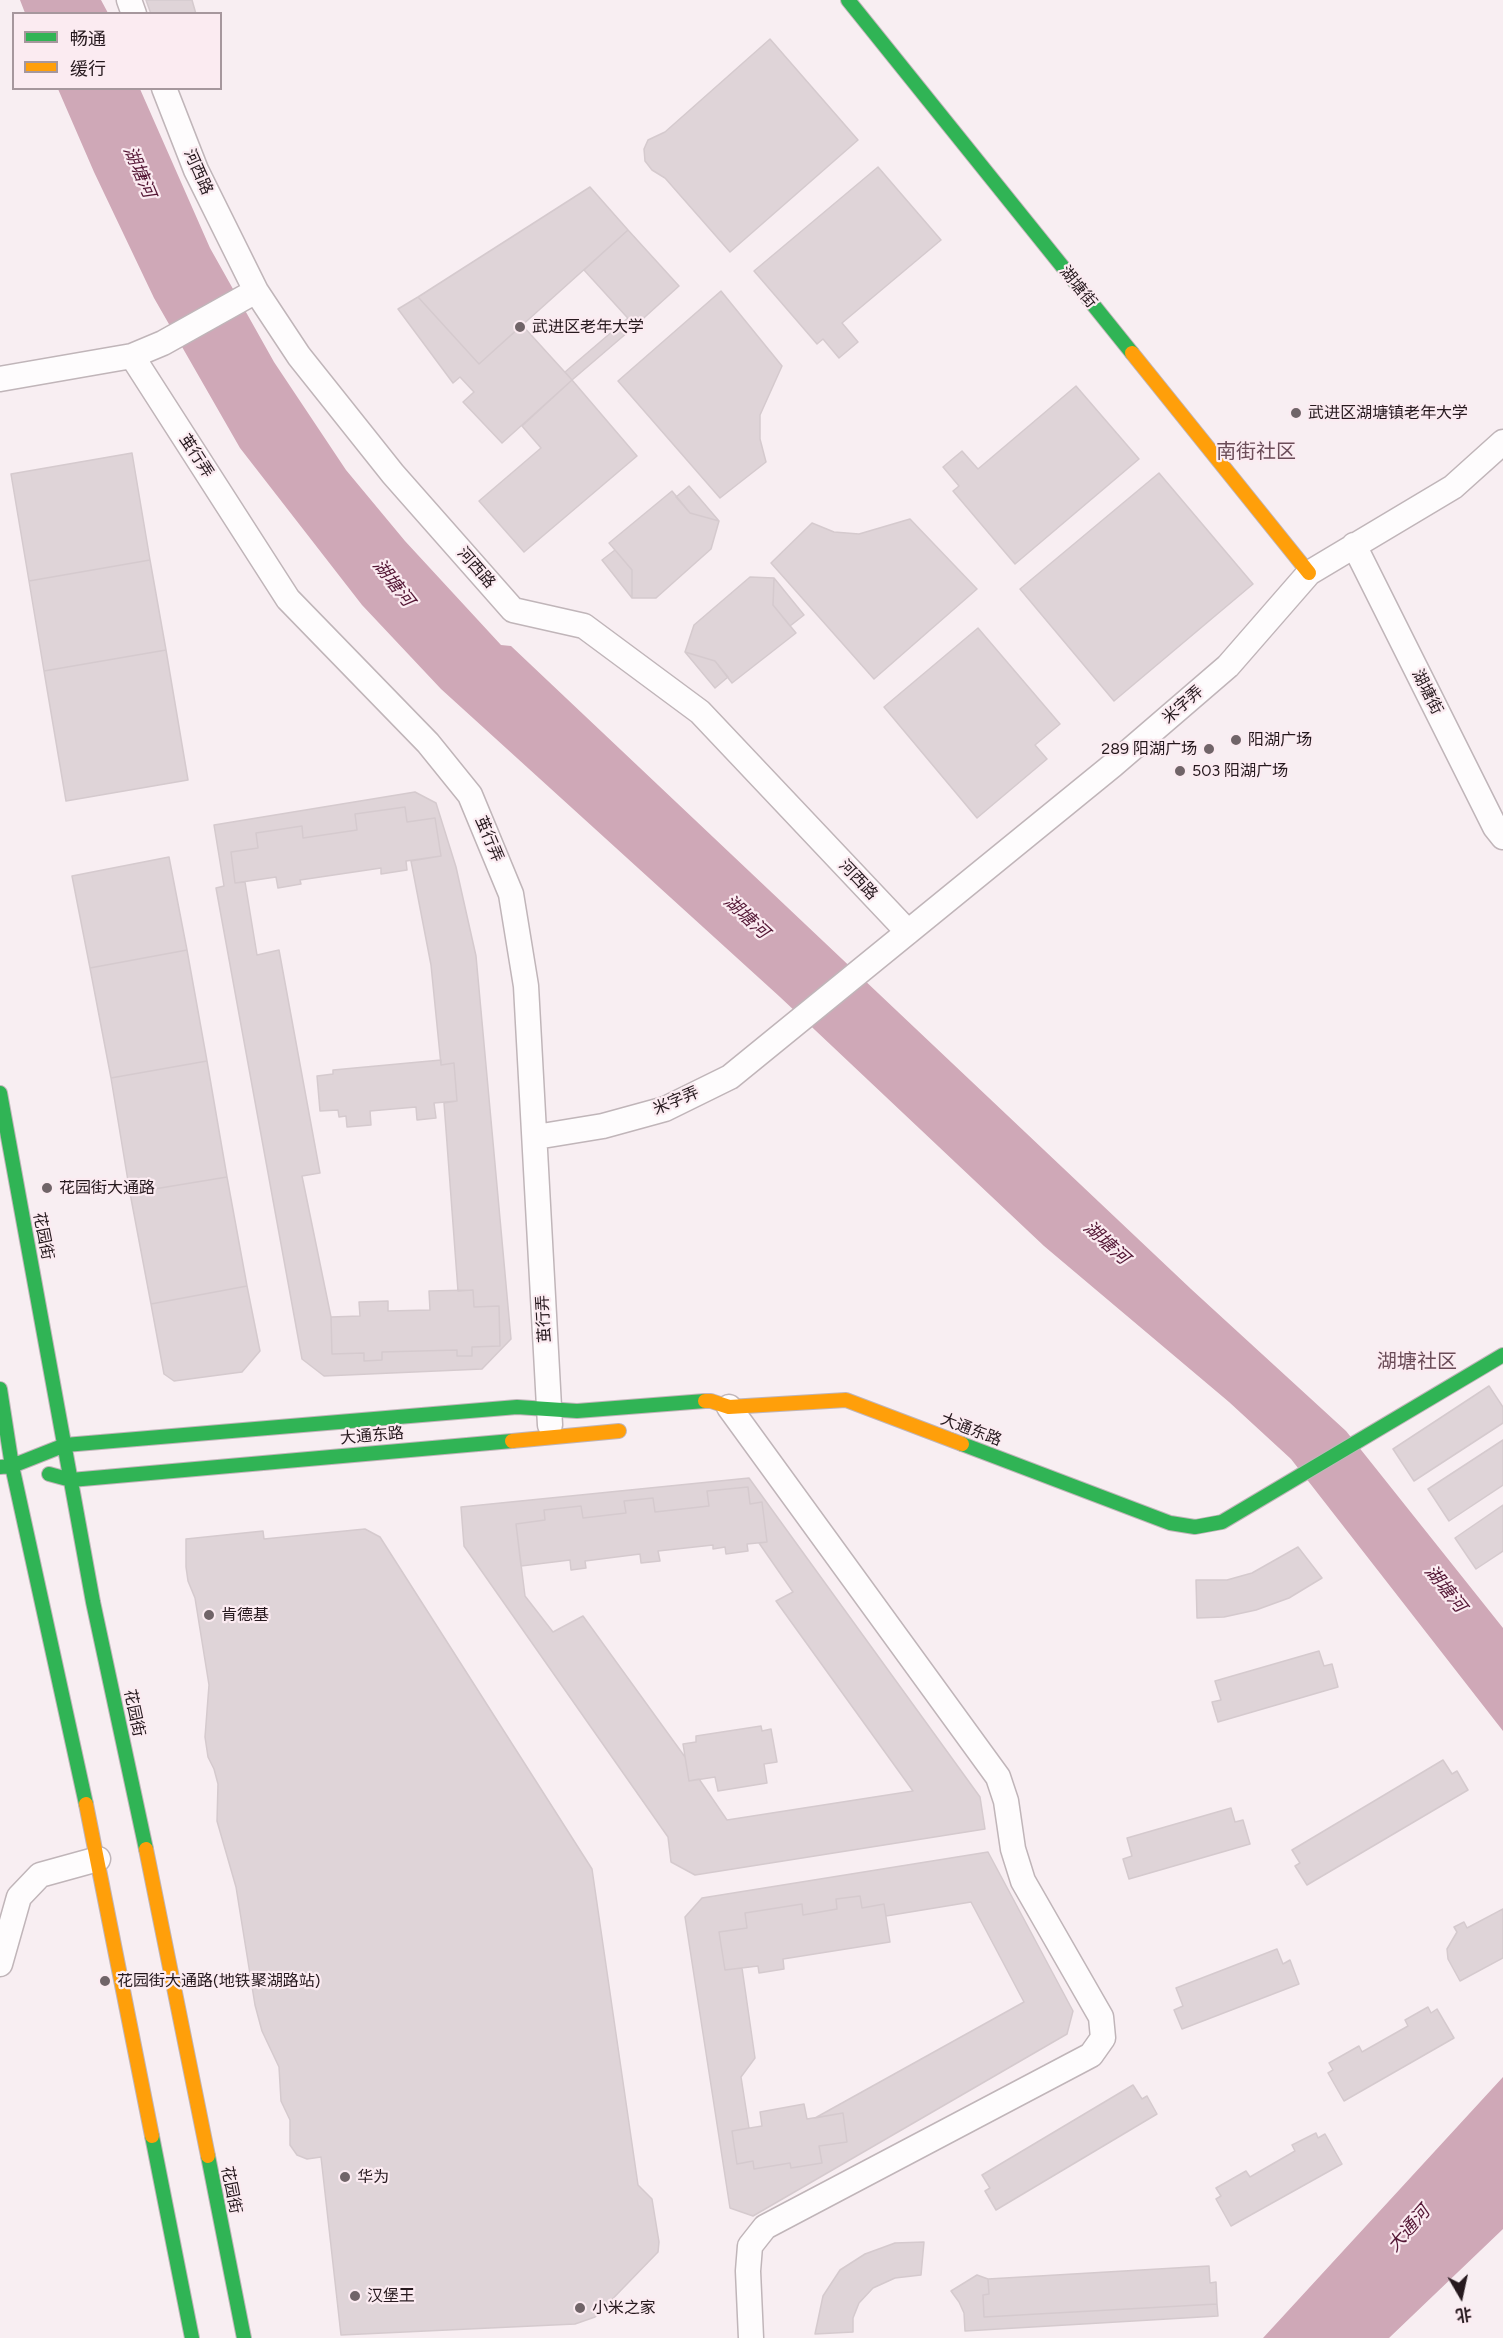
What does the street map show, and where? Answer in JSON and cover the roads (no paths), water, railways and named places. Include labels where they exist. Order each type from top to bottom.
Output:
[{"type":"street","name":"湖塘街","points":[[848,0],[1309,573]]},
{"type":"street","name":"河西路","points":[[165,90],[249,295],[393,474],[513,610],[584,626],[700,712],[908,932]]},
{"type":"street","points":[[0,379],[132,356],[163,343],[249,295]]},
{"type":"street","name":"茧行弄","points":[[132,356],[288,599],[428,743],[470,795],[512,894],[526,986],[551,1437]]},
{"type":"street","name":"米字弄","points":[[536,1137],[603,1126],[665,1109],[730,1077],[1113,765],[1228,666],[1309,573],[1453,487],[1503,442]]},
{"type":"street","name":"湖塘街","points":[[1354,545],[1495,827],[1503,837]]},
{"type":"street","name":"花园街","points":[[0,1094],[93,1602],[141,1822],[243,2338]]},
{"type":"street","name":"大通东路","points":[[6,1466],[65,1445],[517,1407],[577,1412],[711,1401],[725,1411],[846,1400],[1170,1523],[1195,1527],[1222,1522],[1503,1355]]},
{"type":"street","points":[[0,1389],[6,1466],[98,1859],[192,2338]]},
{"type":"street","points":[[725,1411],[998,1777],[1006,1801],[1012,1849],[1023,1881],[1101,2017],[1103,2038],[1090,2055],[765,2227],[750,2246],[748,2271],[751,2338]]},
{"type":"street","name":"大通东路","points":[[6,1466],[71,1480],[628,1430]]},
{"type":"street","points":[[0,1964],[18,1897],[40,1875],[98,1859]]},
{"type":"water","points":[[20,0],[101,0],[107,12],[25,12]]},
{"type":"water","name":"湖塘河","points":[[58,90],[140,90],[210,248],[274,362],[346,470],[405,541],[501,645],[511,646],[1191,1289],[1346,1431],[1503,1628],[1503,1731],[1291,1459],[1229,1402],[1044,1246],[780,997],[441,689],[362,605],[240,448],[154,298],[94,172]]},
{"type":"water","name":"大通河","points":[[1503,2077],[1503,2229],[1389,2338],[1263,2338]]},
{"type":"place","name":"武进区老年大学","points":[[520,327]]},
{"type":"place","name":"武进区湖塘镇老年大学","points":[[1296,413]]},
{"type":"place","name":"阳湖广场","points":[[1236,740]]},
{"type":"place","name":"289 阳湖广场","points":[[1209,749]]},
{"type":"place","name":"503 阳湖广场","points":[[1180,771]]},
{"type":"place","name":"花园街大通路","points":[[47,1188]]},
{"type":"place","name":"肯德基","points":[[209,1615]]},
{"type":"place","name":"花园街大通路(地铁聚湖路站)","points":[[105,1981]]},
{"type":"place","name":"华为","points":[[345,2177]]},
{"type":"place","name":"汉堡王","points":[[355,2296]]},
{"type":"place","name":"小米之家","points":[[580,2308]]},
{"type":"district","name":"南街社区","points":[[1256,452]]},
{"type":"district","name":"湖塘社区","points":[[1417,1362]]}]
